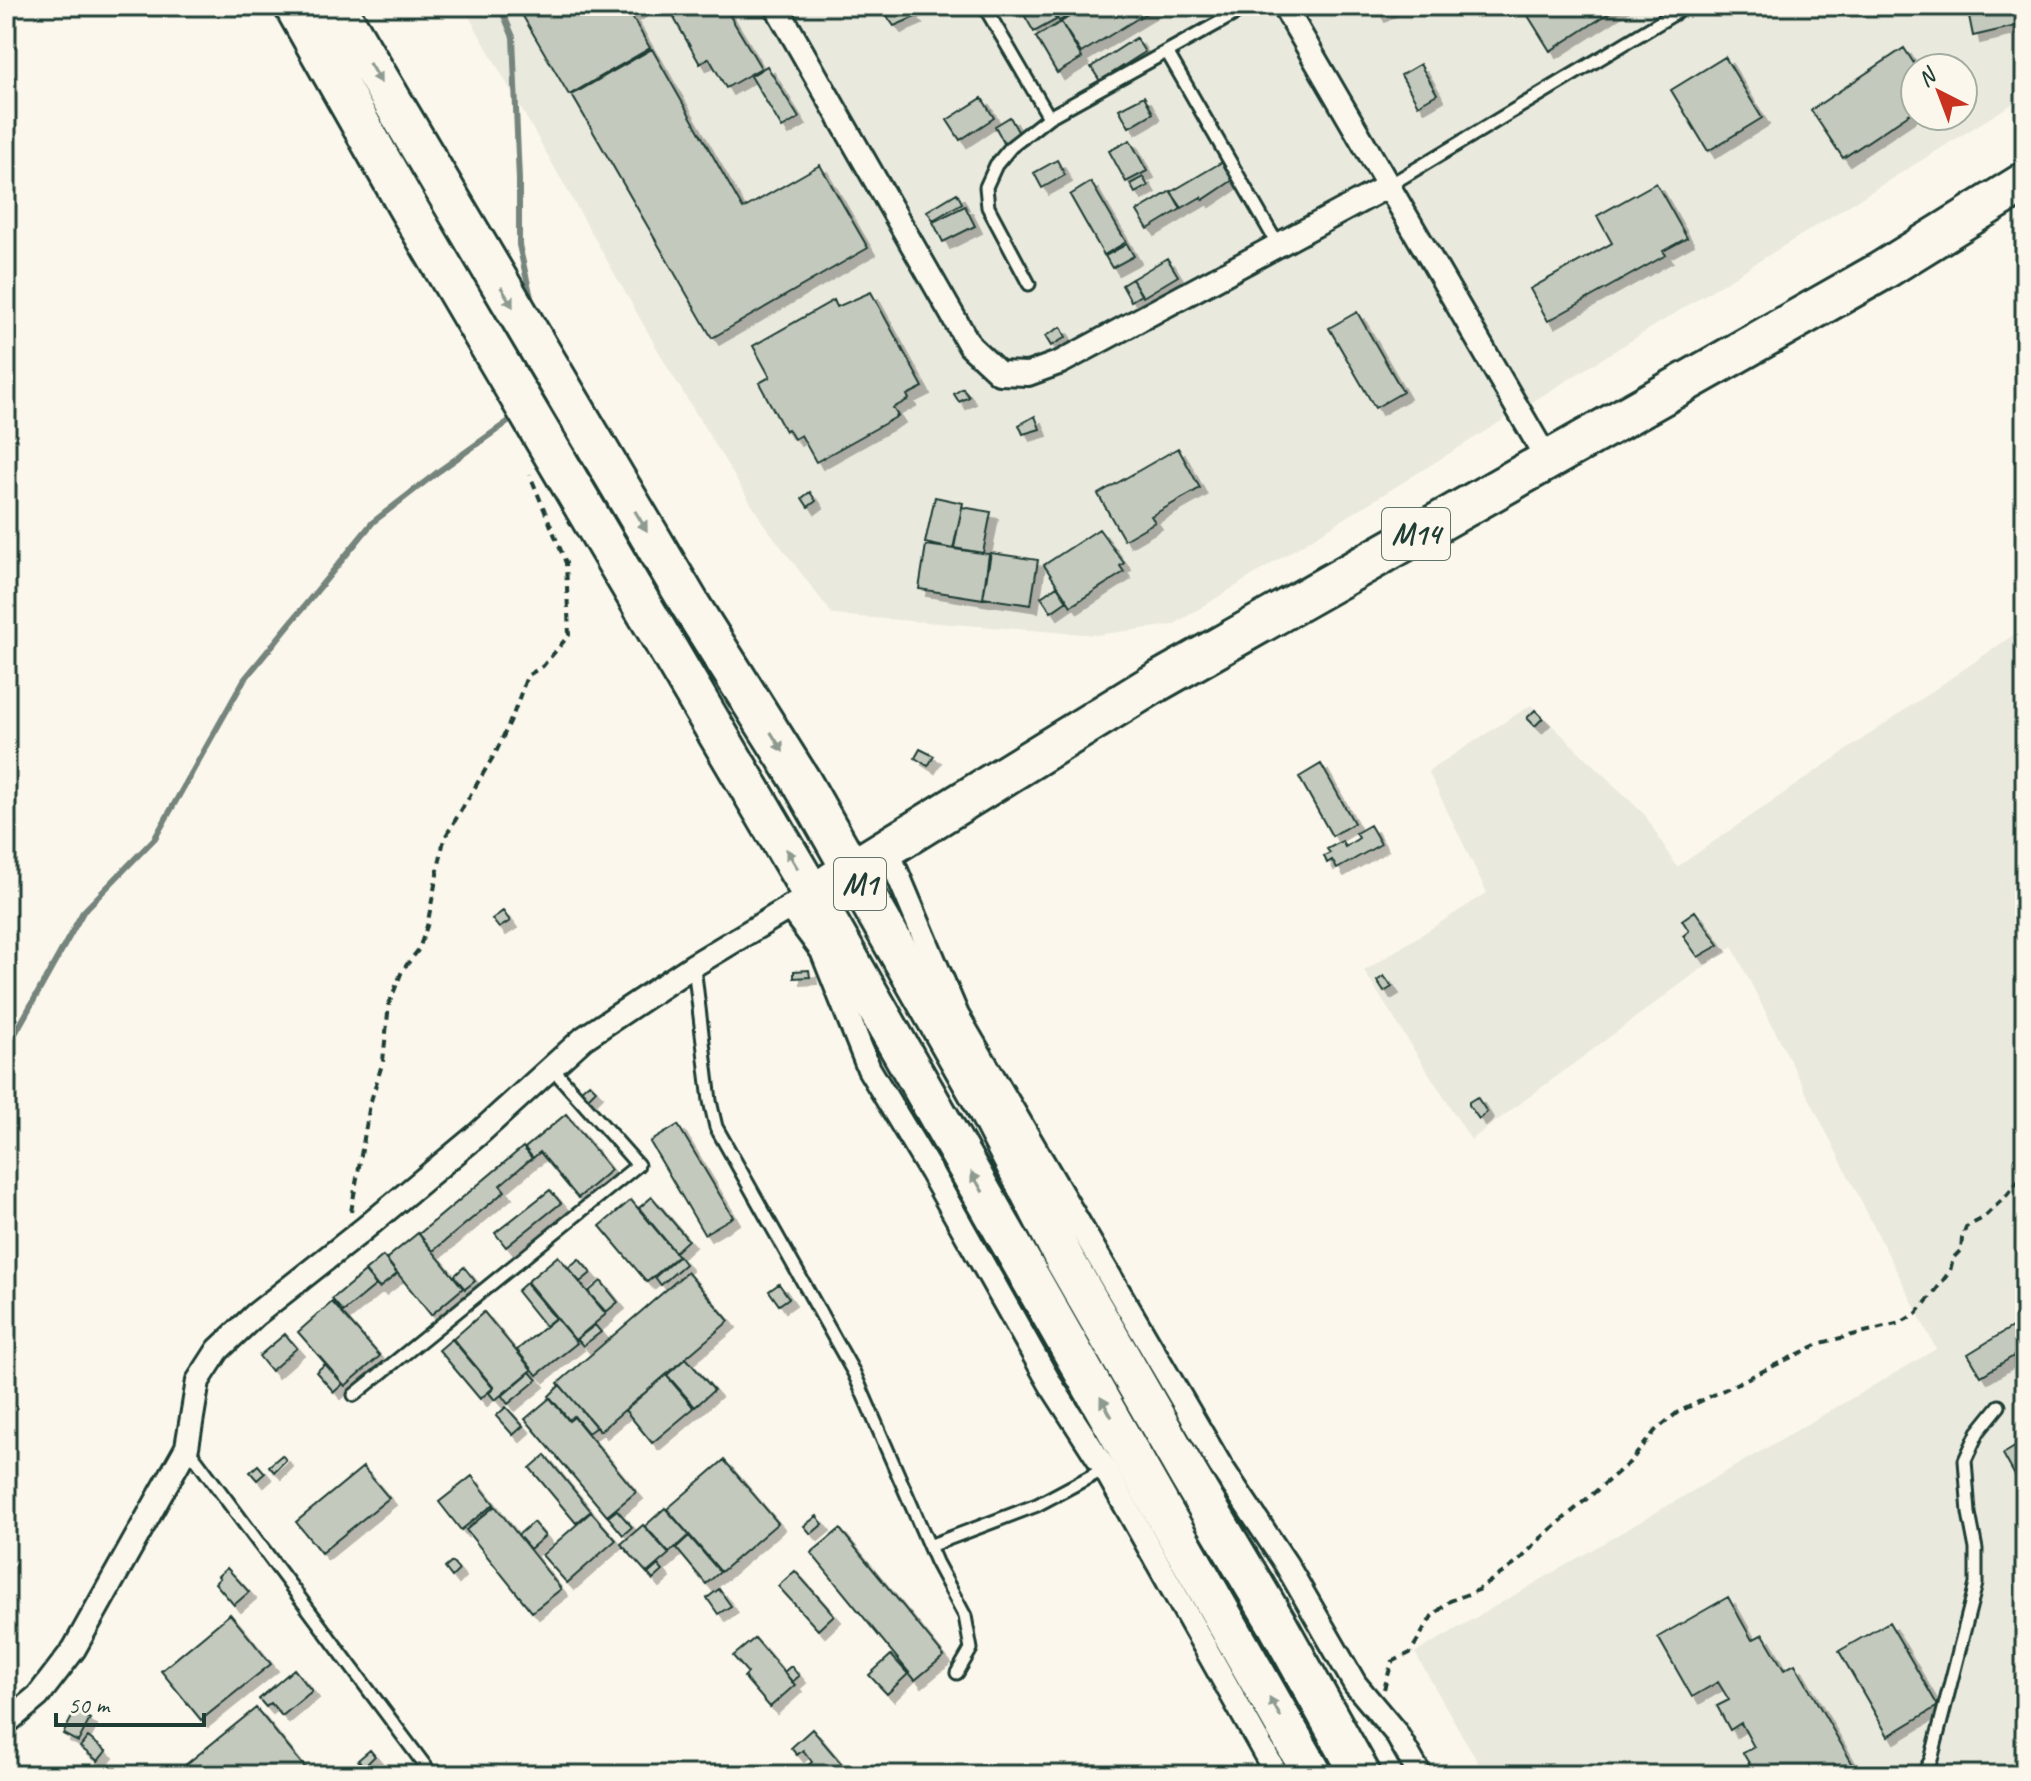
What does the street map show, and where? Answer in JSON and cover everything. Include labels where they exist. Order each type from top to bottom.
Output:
[{"type":"highway","name":"M1","points":[[294,6],[1118,1461],[1313,1775]]},
{"type":"highway","name":"M1","points":[[336,6],[691,606],[801,781],[981,1097],[1072,1274],[1277,1624],[1361,1775]]},
{"type":"highway","name":"M14","points":[[800,901],[1150,686],[1880,272],[2025,182]]},
{"type":"street","points":[[776,6],[970,346],[999,373],[1028,374],[1061,362],[1388,186]]},
{"type":"street","points":[[1284,6],[1547,459]]},
{"type":"street","points":[[887,849],[957,1015],[1220,1465],[1286,1564],[1355,1684],[1396,1733],[1420,1775]]},
{"type":"street","points":[[6,1723],[38,1696],[74,1649],[187,1447],[198,1381],[218,1350],[255,1315],[476,1136],[584,1038],[694,965],[739,941],[800,901]]},
{"type":"street","points":[[1118,1461],[1277,1775]]},
{"type":"lane","points":[[984,6],[1049,117]]},
{"type":"lane","points":[[1029,284],[988,207],[986,187],[996,165],[1011,147],[1049,117],[1249,6]]},
{"type":"lane","points":[[1388,186],[1687,6]]},
{"type":"lane","points":[[1167,52],[1278,245]]},
{"type":"lane","points":[[694,965],[708,1087],[716,1127],[854,1373],[929,1546],[965,1616],[971,1649],[957,1673]]},
{"type":"lane","points":[[354,1395],[638,1165],[552,1068]]},
{"type":"lane","points":[[1922,1775],[1931,1760],[1976,1584],[1976,1549],[1969,1513],[1965,1460],[1978,1432],[1999,1406]]},
{"type":"lane","points":[[187,1447],[432,1775]]},
{"type":"lane","points":[[929,1546],[1037,1505],[1118,1461]]},
{"type":"path","points":[[364,1229],[350,1214],[370,1104],[383,1061],[389,1004],[402,971],[419,949],[427,926],[444,839],[496,752],[527,676],[543,666],[569,635],[566,563],[528,467]]},
{"type":"path","points":[[1380,1711],[1386,1675],[1392,1662],[1410,1653],[1432,1616],[1450,1601],[1476,1591],[1518,1562],[1541,1538],[1630,1462],[1655,1431],[1678,1412],[1821,1343],[1900,1323],[1917,1313],[1950,1271],[1953,1258],[1961,1250],[1966,1227],[1983,1218],[2025,1173]]},
{"type":"shaded area","points":[[463,6],[2025,6],[2025,96],[1979,125],[1979,52],[1899,52],[1899,132],[1967,132],[1173,625],[1096,635],[833,615],[763,523],[668,368]]},
{"type":"shaded area","points":[[2025,627],[2025,1775],[1485,1775],[1415,1653],[1936,1349],[1732,946],[1471,1140],[1364,971],[1487,893],[1428,771],[1531,705],[1645,815],[1677,867]]},
{"type":"building","points":[[517,6],[637,6],[639,10],[631,15],[650,48],[569,95]]},
{"type":"building","points":[[683,6],[724,6],[761,68],[726,88],[709,58],[700,64],[674,18],[686,11]]},
{"type":"building","points":[[893,6],[919,6],[911,12],[915,17],[894,26],[884,12]]},
{"type":"building","points":[[1019,6],[1048,6],[1056,20],[1034,32]]},
{"type":"building","points":[[1050,6],[1084,6],[1059,21]]},
{"type":"building","points":[[1087,6],[1158,6],[1081,53],[1061,22]]},
{"type":"building","points":[[1373,6],[1394,6],[1378,15]]},
{"type":"building","points":[[1522,6],[1620,6],[1550,51]]},
{"type":"building","points":[[1967,6],[2025,6],[2025,24],[1973,36]]},
{"type":"building","points":[[1061,22],[1082,58],[1057,73],[1036,37]]},
{"type":"building","points":[[1136,38],[1145,52],[1100,81],[1091,67]]},
{"type":"building","points":[[1904,48],[1907,52],[1899,52],[1899,121],[1843,158],[1811,110]]},
{"type":"building","points":[[652,49],[743,209],[820,165],[868,248],[712,338],[572,95]]},
{"type":"building","points":[[1725,57],[1762,118],[1708,151],[1671,90]]},
{"type":"building","points":[[1420,64],[1437,94],[1418,105],[1401,75]]},
{"type":"building","points":[[767,66],[799,118],[782,128],[751,76]]},
{"type":"building","points":[[1144,96],[1153,113],[1129,127],[1119,109]]},
{"type":"building","points":[[982,98],[994,118],[960,140],[947,120]]},
{"type":"building","points":[[1010,117],[1021,137],[1005,145],[995,126]]},
{"type":"building","points":[[1130,140],[1147,171],[1126,182],[1109,151]]},
{"type":"building","points":[[1057,160],[1065,175],[1042,188],[1034,173]]},
{"type":"building","points":[[1222,162],[1233,180],[1203,200],[1201,197],[1182,208],[1171,192]]},
{"type":"building","points":[[1143,177],[1148,186],[1135,193],[1130,184]]},
{"type":"building","points":[[1091,182],[1126,242],[1104,255],[1070,195]]},
{"type":"building","points":[[1656,183],[1687,238],[1663,251],[1666,255],[1548,321],[1530,289],[1612,243],[1597,216]]},
{"type":"building","points":[[1171,191],[1181,209],[1148,229],[1137,211]]},
{"type":"building","points":[[957,193],[962,203],[933,220],[927,211]]},
{"type":"building","points":[[965,206],[975,226],[943,242],[933,222]]},
{"type":"building","points":[[1127,244],[1134,256],[1112,268],[1105,256]]},
{"type":"building","points":[[1167,258],[1178,276],[1143,297],[1132,279]]},
{"type":"building","points":[[1132,279],[1141,295],[1131,301],[1122,285]]},
{"type":"building","points":[[871,292],[923,387],[907,395],[909,399],[893,408],[898,416],[816,462],[801,435],[794,439],[788,429],[785,431],[759,383],[770,377],[753,346],[834,300],[837,307]]},
{"type":"building","points":[[1357,312],[1403,392],[1375,408],[1329,328]]},
{"type":"building","points":[[1061,327],[1066,337],[1051,346],[1045,336]]},
{"type":"building","points":[[963,388],[969,397],[959,402],[954,394]]},
{"type":"building","points":[[1035,416],[1040,429],[1023,434],[1019,425]]},
{"type":"building","points":[[1178,448],[1200,488],[1151,516],[1155,522],[1124,540],[1098,494]]},
{"type":"building","points":[[810,492],[816,501],[808,507],[802,498]]},
{"type":"building","points":[[935,497],[963,503],[953,549],[925,543]]},
{"type":"building","points":[[962,507],[991,512],[983,553],[954,548]]},
{"type":"building","points":[[1099,529],[1124,563],[1120,566],[1124,572],[1071,606],[1044,565]]},
{"type":"building","points":[[926,545],[989,554],[983,599],[919,589]]},
{"type":"building","points":[[991,553],[1038,560],[1031,605],[983,598]]},
{"type":"building","points":[[1057,586],[1067,601],[1051,612],[1041,597]]},
{"type":"building","points":[[1535,710],[1543,718],[1535,726],[1527,718]]},
{"type":"building","points":[[920,749],[934,756],[928,766],[915,758]]},
{"type":"building","points":[[1321,764],[1354,823],[1332,836],[1299,777]]},
{"type":"building","points":[[1370,825],[1381,844],[1337,869],[1332,860],[1327,863],[1324,856],[1330,853],[1327,849],[1342,841],[1345,847],[1359,838],[1356,833]]},
{"type":"building","points":[[503,911],[510,921],[499,928],[492,919]]},
{"type":"building","points":[[1695,911],[1719,945],[1698,957],[1683,936],[1689,931],[1682,920]]},
{"type":"building","points":[[809,970],[810,977],[794,978],[794,971]]},
{"type":"building","points":[[1384,976],[1392,987],[1384,992],[1377,981]]},
{"type":"building","points":[[589,1083],[596,1090],[587,1099],[580,1091]]},
{"type":"building","points":[[1477,1097],[1487,1112],[1479,1119],[1469,1105]]},
{"type":"building","points":[[566,1114],[611,1170],[578,1198],[540,1152],[533,1158],[525,1148]]},
{"type":"building","points":[[678,1125],[733,1217],[704,1234],[650,1142]]},
{"type":"building","points":[[523,1147],[532,1158],[500,1185],[505,1191],[433,1251],[419,1234]]},
{"type":"building","points":[[550,1190],[561,1203],[506,1247],[495,1233]]},
{"type":"building","points":[[652,1197],[688,1240],[675,1252],[639,1208]]},
{"type":"building","points":[[631,1200],[678,1256],[647,1282],[600,1226]]},
{"type":"building","points":[[418,1233],[463,1288],[431,1315],[386,1259]]},
{"type":"building","points":[[383,1256],[397,1274],[379,1288],[365,1271]]},
{"type":"building","points":[[558,1256],[606,1314],[575,1340],[527,1282]]},
{"type":"building","points":[[679,1256],[685,1264],[661,1285],[655,1277]]},
{"type":"building","points":[[579,1259],[591,1273],[580,1282],[568,1268]]},
{"type":"building","points":[[464,1267],[475,1281],[465,1289],[454,1276]]},
{"type":"building","points":[[365,1272],[376,1285],[343,1312],[332,1299]]},
{"type":"building","points":[[687,1272],[729,1321],[600,1431],[558,1383]]},
{"type":"building","points":[[601,1281],[618,1302],[606,1312],[588,1292]]},
{"type":"building","points":[[526,1283],[555,1318],[545,1326],[517,1291]]},
{"type":"building","points":[[779,1284],[789,1298],[779,1305],[769,1291]]},
{"type":"building","points":[[332,1302],[380,1356],[345,1386],[298,1332]]},
{"type":"building","points":[[484,1312],[532,1370],[495,1400],[489,1393],[494,1388],[453,1339]]},
{"type":"building","points":[[556,1318],[577,1343],[537,1375],[517,1350]]},
{"type":"building","points":[[2025,1319],[2025,1349],[1981,1376],[1968,1354]]},
{"type":"building","points":[[595,1325],[601,1332],[583,1346],[577,1339]]},
{"type":"building","points":[[285,1334],[297,1348],[271,1371],[259,1356]]},
{"type":"building","points":[[452,1339],[493,1388],[480,1399],[439,1350]]},
{"type":"building","points":[[686,1358],[714,1390],[695,1407],[667,1375]]},
{"type":"building","points":[[325,1364],[343,1384],[334,1392],[316,1372]]},
{"type":"building","points":[[530,1372],[537,1380],[508,1404],[502,1396]]},
{"type":"building","points":[[666,1375],[694,1408],[652,1443],[625,1410]]},
{"type":"building","points":[[560,1385],[596,1427],[588,1433],[574,1416],[569,1420],[549,1396]]},
{"type":"building","points":[[550,1398],[569,1421],[574,1417],[636,1492],[607,1516],[525,1419]]},
{"type":"building","points":[[506,1407],[523,1426],[513,1435],[496,1416]]},
{"type":"building","points":[[2025,1441],[2025,1477],[2018,1481],[2003,1454]]},
{"type":"building","points":[[282,1455],[286,1460],[274,1472],[269,1466]]},
{"type":"building","points":[[545,1455],[591,1511],[576,1523],[530,1468]]},
{"type":"building","points":[[724,1460],[778,1523],[721,1572],[667,1509]]},
{"type":"building","points":[[258,1465],[265,1473],[257,1480],[250,1472]]},
{"type":"building","points":[[363,1467],[389,1498],[321,1553],[296,1522]]},
{"type":"building","points":[[472,1476],[494,1504],[461,1530],[439,1502]]},
{"type":"building","points":[[495,1506],[561,1589],[532,1612],[466,1530]]},
{"type":"building","points":[[665,1508],[689,1535],[669,1553],[645,1526]]},
{"type":"building","points":[[617,1510],[632,1527],[623,1535],[608,1517]]},
{"type":"building","points":[[591,1512],[616,1540],[567,1583],[542,1555]]},
{"type":"building","points":[[817,1516],[823,1524],[811,1534],[804,1526]]},
{"type":"building","points":[[533,1522],[545,1536],[530,1549],[518,1535]]},
{"type":"building","points":[[643,1525],[669,1554],[647,1573],[621,1544]]},
{"type":"building","points":[[840,1529],[944,1656],[915,1680],[811,1553]]},
{"type":"building","points":[[689,1536],[720,1572],[706,1584],[676,1548]]},
{"type":"building","points":[[452,1562],[459,1570],[452,1577],[445,1568]]},
{"type":"building","points":[[658,1565],[663,1571],[653,1580],[648,1574]]},
{"type":"building","points":[[227,1568],[249,1592],[234,1605],[215,1583]]},
{"type":"building","points":[[795,1571],[834,1615],[818,1630],[778,1586]]},
{"type":"building","points":[[719,1589],[731,1606],[718,1614],[707,1598]]},
{"type":"building","points":[[1728,1597],[1752,1640],[1763,1634],[1784,1670],[1795,1664],[1859,1775],[1769,1775],[1767,1771],[1756,1775],[1743,1753],[1754,1747],[1741,1723],[1730,1730],[1717,1706],[1729,1700],[1718,1682],[1692,1697],[1658,1637]]},
{"type":"building","points":[[230,1614],[271,1664],[201,1720],[161,1671]]},
{"type":"building","points":[[1889,1622],[1938,1706],[1888,1736],[1839,1651]]},
{"type":"building","points":[[755,1638],[795,1685],[770,1707],[744,1677],[748,1673],[733,1656]]},
{"type":"building","points":[[891,1655],[908,1674],[887,1694],[869,1675]]},
{"type":"building","points":[[791,1666],[799,1676],[792,1682],[784,1672]]},
{"type":"building","points":[[294,1669],[312,1691],[282,1716],[271,1703],[266,1707],[259,1699]]},
{"type":"building","points":[[256,1708],[311,1775],[173,1775]]},
{"type":"building","points":[[75,1711],[90,1719],[78,1742],[63,1734]]},
{"type":"building","points":[[812,1729],[851,1775],[812,1775],[805,1768],[812,1762],[803,1750],[797,1755],[791,1748]]},
{"type":"building","points":[[88,1737],[106,1751],[98,1761],[80,1747]]},
{"type":"building","points":[[370,1750],[375,1756],[364,1767],[358,1760]]},
{"type":"waterway","points":[[500,6],[513,37],[519,245],[532,302]]},
{"type":"waterway","points":[[6,1036],[16,1032],[83,912],[155,838],[244,680],[373,522],[512,419]]}]
